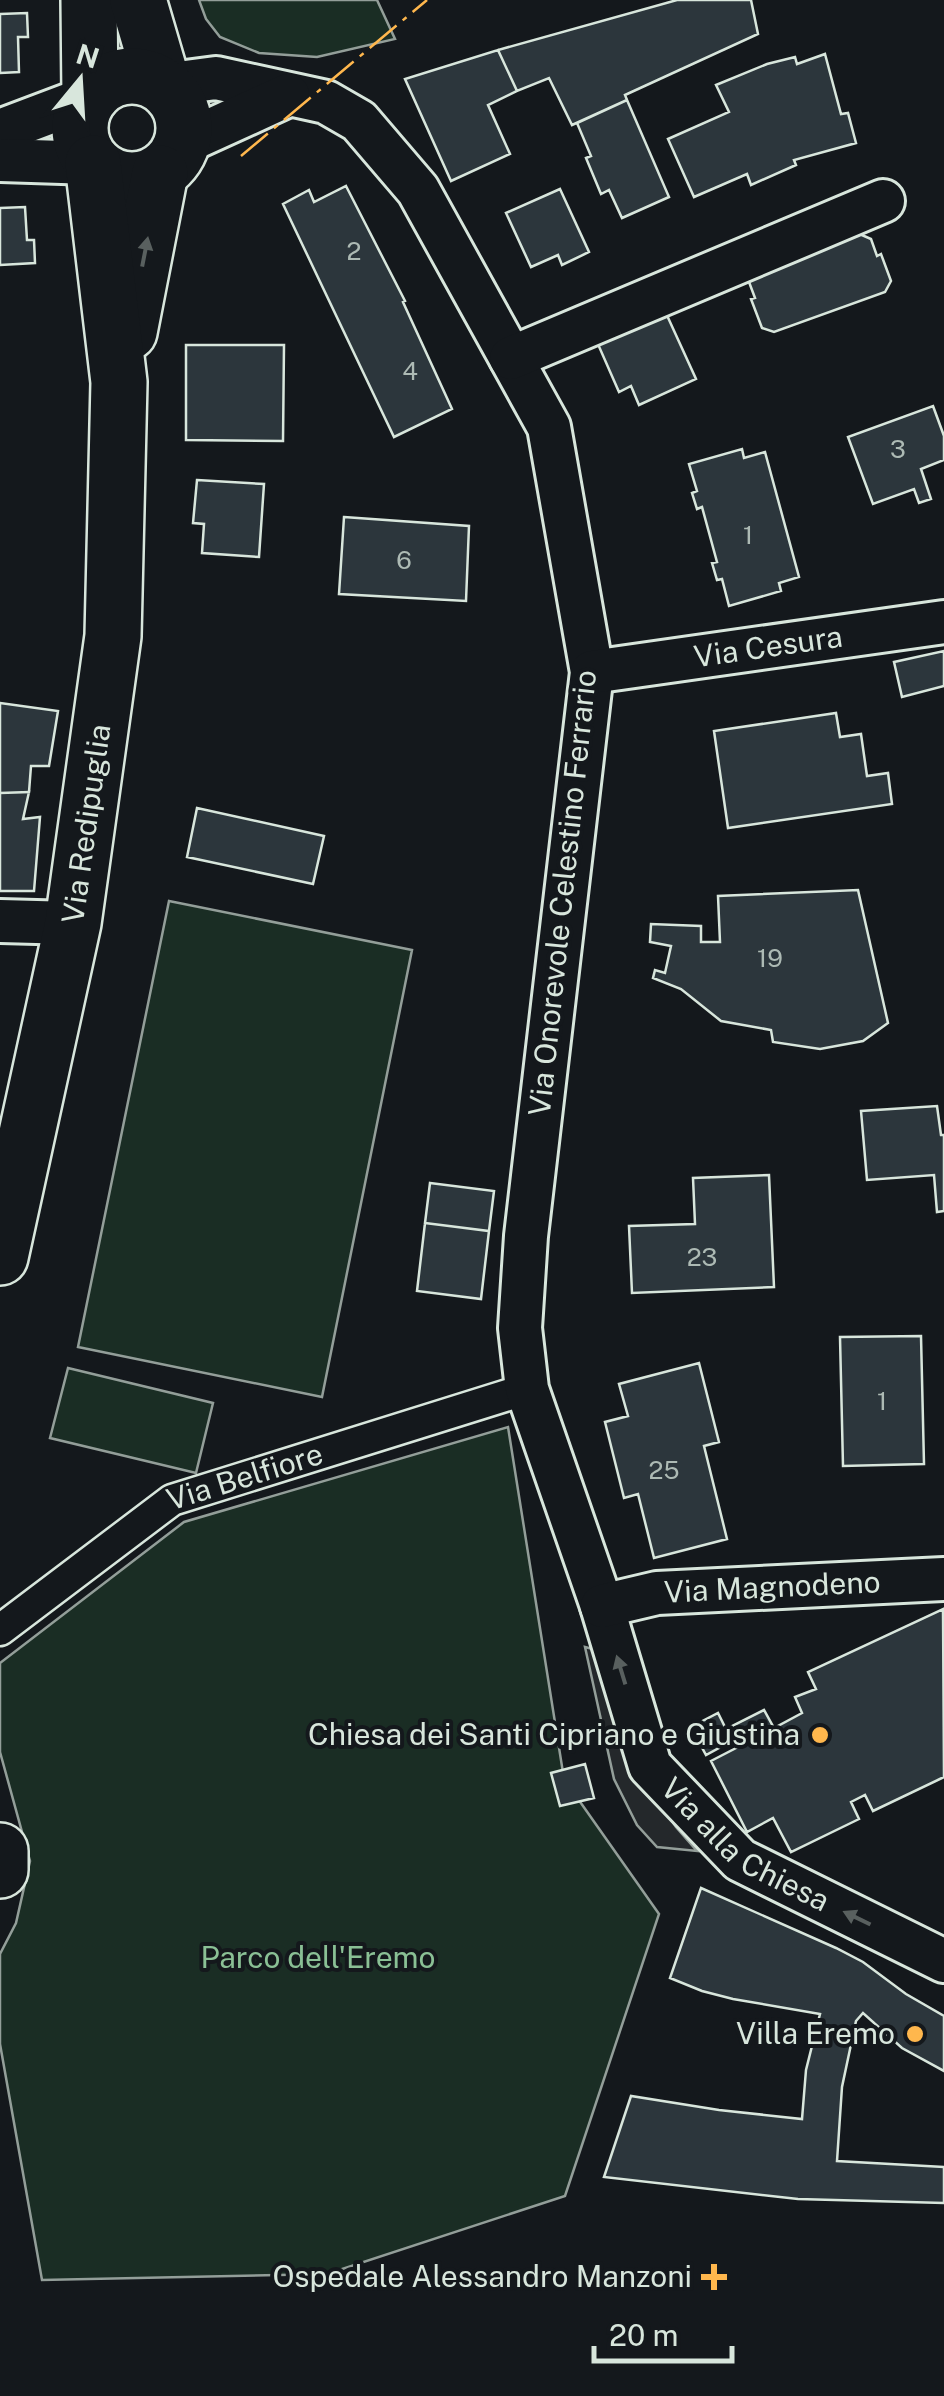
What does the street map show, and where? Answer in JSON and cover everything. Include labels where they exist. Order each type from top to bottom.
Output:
[{"type":"main road","points":[[89,0],[90,96]]},
{"type":"main road","points":[[138,0],[162,85]]},
{"type":"main road","points":[[124,76],[144,77],[162,85],[178,101],[185,122],[172,158],[142,180],[124,180],[107,174],[93,163],[80,130],[82,112],[90,96],[124,76]]},
{"type":"main road","name":"Via Redipuglia","points":[[119,382],[172,158]]},
{"type":"main road","name":"Via Redipuglia","points":[[0,1257],[73,923],[113,636],[119,382],[93,163]]},
{"type":"main road","points":[[0,1851],[0,1870]]},
{"type":"street","name":"Via Onorevole Celestino Ferrario","points":[[162,85],[216,78],[326,102],[359,121],[418,190],[549,427],[592,672],[526,1236],[520,1328],[527,1389],[602,1606]]},
{"type":"street","points":[[172,158],[288,95]]},
{"type":"street","points":[[0,130],[90,96]]},
{"type":"street","points":[[0,160],[93,163]]},
{"type":"street","points":[[510,358],[884,200]]},
{"type":"street","name":"Via Cesura","points":[[592,672],[944,622]]},
{"type":"street","points":[[0,921],[73,923]]},
{"type":"street","name":"Via Belfiore","points":[[0,1630],[172,1500],[527,1389]]},
{"type":"street","name":"Via Magnodeno","points":[[602,1606],[657,1593],[944,1579]]},
{"type":"street","name":"Via alla Chiesa","points":[[602,1606],[650,1766],[673,1792],[740,1860],[944,1961]]},
{"type":"green space","points":[[199,0],[377,0],[395,39],[317,57],[259,53],[220,37],[206,19]]},
{"type":"green space","points":[[169,901],[412,950],[322,1397],[78,1347]]},
{"type":"green space","points":[[68,1368],[213,1403],[196,1473],[50,1438]]},
{"type":"green space","name":"Parco dell'Eremo","points":[[508,1427],[564,1779],[659,1914],[565,2196],[327,2274],[42,2280],[0,2044],[0,1954],[16,1923],[30,1861],[0,1752],[0,1663],[184,1522]]},
{"type":"shaded area","points":[[585,1647],[617,1655],[644,1779],[697,1851],[657,1847],[637,1825],[614,1779]]},
{"type":"building","points":[[677,0],[751,0],[758,34],[625,95],[627,100],[572,125],[549,78],[517,91],[498,50]]},
{"type":"building","points":[[27,13],[28,37],[18,37],[19,72],[0,73],[0,14]]},
{"type":"building","points":[[498,50],[517,91],[488,105],[510,154],[451,181],[405,79]]},
{"type":"building","points":[[825,54],[841,114],[848,113],[856,143],[794,160],[796,165],[751,185],[747,174],[694,197],[668,139],[729,112],[716,85],[767,64],[795,57],[797,64]]},
{"type":"building","points":[[627,100],[669,197],[622,218],[609,190],[601,194],[577,123]]},
{"type":"building","points":[[346,186],[405,301],[452,409],[394,437],[283,204],[309,190],[314,202]]},
{"type":"building","points":[[560,189],[589,252],[562,265],[558,255],[531,267],[506,213]]},
{"type":"building","points":[[25,207],[27,240],[34,240],[35,263],[0,265],[0,208]]},
{"type":"building","points":[[855,232],[871,239],[877,256],[881,254],[891,281],[885,292],[774,332],[762,328],[749,282],[757,266]]},
{"type":"building","points":[[665,311],[696,379],[639,405],[631,386],[619,392],[597,342]]},
{"type":"building","points":[[186,345],[284,345],[283,441],[186,440]]},
{"type":"building","points":[[933,406],[944,436],[944,460],[921,469],[931,499],[919,503],[914,489],[873,504],[848,437]]},
{"type":"building","points":[[742,449],[744,458],[765,452],[799,577],[779,583],[781,591],[729,606],[722,579],[717,580],[712,563],[717,562],[702,507],[697,509],[692,493],[697,491],[689,464]]},
{"type":"building","points":[[197,480],[264,484],[259,557],[202,553],[204,524],[193,523]]},
{"type":"building","points":[[344,517],[469,526],[466,601],[339,594]]},
{"type":"building","points":[[944,651],[944,686],[902,697],[894,662]]},
{"type":"building","points":[[0,703],[58,711],[49,766],[31,766],[29,792],[0,793]]},
{"type":"building","points":[[836,713],[840,737],[861,734],[867,776],[888,773],[892,804],[728,828],[714,731]]},
{"type":"building","points":[[29,792],[23,819],[40,817],[34,891],[0,891],[0,793]]},
{"type":"building","points":[[197,808],[324,836],[313,884],[187,857]]},
{"type":"building","points":[[858,890],[888,1023],[863,1041],[820,1049],[773,1042],[771,1030],[721,1021],[681,989],[653,978],[655,970],[665,973],[671,946],[650,942],[651,924],[701,926],[701,942],[720,942],[718,896]]},
{"type":"building","points":[[937,1106],[944,1135],[944,1211],[937,1212],[934,1175],[867,1180],[861,1111]]},
{"type":"building","points":[[769,1175],[774,1287],[632,1293],[629,1226],[695,1224],[693,1178]]},
{"type":"building","points":[[430,1183],[494,1191],[489,1231],[425,1223]]},
{"type":"building","points":[[425,1223],[489,1231],[481,1299],[417,1291]]},
{"type":"building","points":[[921,1336],[924,1464],[843,1466],[840,1337]]},
{"type":"building","points":[[699,1363],[719,1442],[704,1446],[727,1539],[654,1558],[638,1494],[624,1498],[605,1422],[628,1416],[619,1384]]},
{"type":"building","name":"Chiesa dei Santi Cipriano e Giustina","points":[[943,1609],[944,1777],[873,1811],[865,1795],[851,1802],[859,1819],[791,1852],[773,1818],[747,1832],[711,1761],[736,1748],[732,1741],[706,1755],[691,1727],[718,1713],[726,1729],[764,1710],[774,1728],[802,1713],[795,1697],[816,1689],[808,1672]]},
{"type":"building","points":[[585,1764],[594,1798],[560,1806],[551,1773]]},
{"type":"building","name":"Villa Eremo","points":[[701,1888],[863,1962],[944,2016],[944,2071],[902,2048],[863,2013],[856,2021],[842,2087],[837,2161],[944,2167],[944,2203],[798,2199],[604,2177],[631,2096],[802,2119],[806,2070],[820,2014],[733,1999],[670,1978]]},
{"type":"power","points":[[241,156],[427,0]]},
{"type":"place","name":"Chiesa dei Santi Cipriano e Giustina","points":[[820,1735]]},
{"type":"place","name":"Villa Eremo","points":[[915,2034]]},
{"type":"place","name":"Ospedale Alessandro Manzoni","points":[[714,2277]]}]
